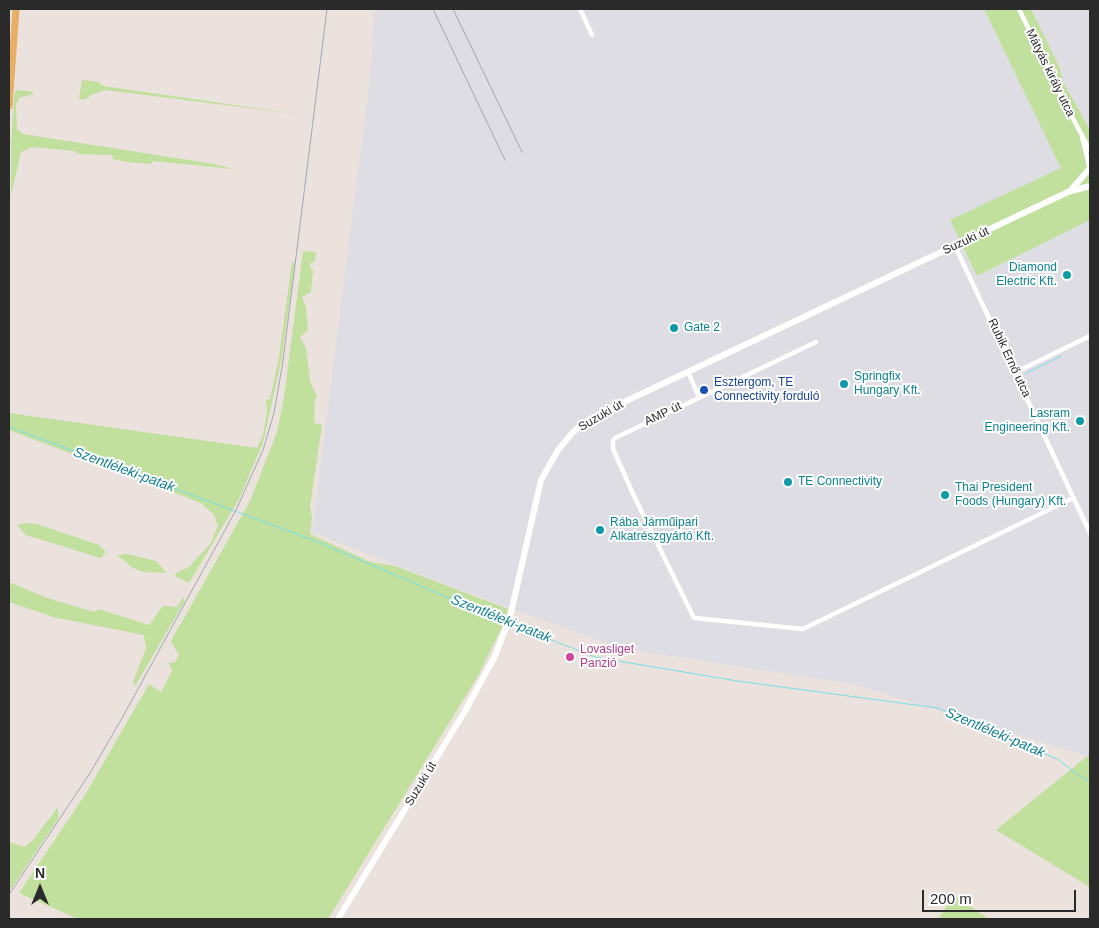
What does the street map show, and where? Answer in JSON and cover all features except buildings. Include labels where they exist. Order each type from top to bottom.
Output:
[{"type":"main road","points":[[9,106],[16,9]]},
{"type":"main road","points":[[1068,192],[1090,185],[1089,170]]},
{"type":"main road","points":[[1068,192],[1089,170]]},
{"type":"main road","name":"Suzuki út","points":[[338,919],[481,684],[510,617],[538,491],[545,472],[558,450],[573,432],[590,419],[1068,192]]},
{"type":"street","points":[[580,9],[592,35]]},
{"type":"street","name":"Mátyás király utca","points":[[1019,9],[1090,150]]},
{"type":"street","name":"Mátyás király utca","points":[[1082,137],[1089,170]]},
{"type":"street","name":"Rubik Ernő utca","points":[[955,246],[1016,372],[1090,533]]},
{"type":"street","points":[[1016,372],[1090,336]]},
{"type":"street","name":"AMP út","points":[[816,342],[615,438],[613,442],[613,449],[694,618],[803,629],[1073,498]]},
{"type":"street","points":[[688,372],[699,397]]},
{"type":"shaded area","points":[[375,9],[984,9],[1062,168],[950,220],[977,276],[1090,220],[1090,754],[1087,756],[852,684],[620,648],[460,590],[312,532],[369,86]]},
{"type":"shaded area","points":[[1031,9],[1090,9],[1090,130],[1062,80],[1060,68]]},
{"type":"green space","points":[[984,9],[1031,9],[1060,68],[1062,80],[1090,130],[1090,220],[977,276],[950,220],[1061,168]]},
{"type":"green space","points":[[82,80],[99,82],[103,86],[297,114],[105,90],[91,95],[84,100],[79,99]]},
{"type":"green space","points":[[16,90],[29,91],[35,94],[19,98],[16,105],[17,129],[23,134],[214,164],[233,169],[153,161],[150,164],[127,162],[113,159],[112,155],[79,154],[74,151],[32,147],[21,152],[11,196],[11,145],[14,95]]},
{"type":"green space","points":[[303,251],[316,252],[315,262],[310,263],[310,268],[313,270],[311,292],[302,297],[306,306],[308,330],[300,337],[306,348],[310,381],[317,397],[315,399],[314,423],[322,425],[310,507],[312,518],[310,534],[370,562],[395,566],[508,609],[502,627],[478,676],[328,919],[78,919],[19,893],[85,795],[149,684],[161,692],[172,671],[169,663],[175,662],[179,655],[171,641],[250,501],[277,432],[284,397]]},
{"type":"green space","points":[[292,262],[295,263],[282,357],[263,443],[239,499],[189,583],[175,576],[176,573],[189,567],[210,544],[218,526],[214,515],[201,503],[9,430],[9,413],[257,448],[263,435],[267,412],[266,400],[270,399],[279,357]]},
{"type":"green space","points":[[24,523],[37,524],[99,545],[106,552],[101,558],[26,535],[17,525]]},
{"type":"green space","points":[[127,554],[156,561],[167,573],[143,572],[133,568],[117,555]]},
{"type":"green space","points":[[9,582],[47,598],[94,612],[99,609],[149,625],[163,606],[177,607],[183,597],[185,601],[135,686],[133,682],[146,648],[144,635],[53,617],[9,602]]},
{"type":"green space","points":[[1090,754],[1090,887],[996,830]]},
{"type":"green space","points":[[58,807],[58,819],[9,892],[9,842],[24,847],[33,840]]},
{"type":"green space","points":[[954,895],[989,919],[938,919]]},
{"type":"waterway","points":[[1025,374],[1061,356]]},
{"type":"waterway","name":"Szentléleki-patak","points":[[9,427],[318,542],[505,622]]},
{"type":"waterway","name":"Szentléleki-patak","points":[[511,624],[595,657],[737,681],[938,708],[1057,759],[1090,783]]},
{"type":"railway","points":[[9,895],[90,773],[121,720],[236,510],[263,450],[274,413],[283,361],[327,9]]},
{"type":"railway","points":[[433,9],[505,160]]},
{"type":"railway","points":[[453,9],[522,152]]},
{"type":"place","name":"Diamond Electric Kft.","points":[[1067,275]]},
{"type":"place","name":"Gate 2","points":[[674,328]]},
{"type":"place","name":"Springfix Hungary Kft.","points":[[844,384]]},
{"type":"place","name":"Esztergom, TE Connectivity forduló","points":[[704,390]]},
{"type":"place","name":"Lasram Engineering Kft.","points":[[1080,421]]},
{"type":"place","name":"TE Connectivity","points":[[788,482]]},
{"type":"place","name":"Thai President Foods (Hungary) Kft.","points":[[945,495]]},
{"type":"place","name":"Rába Járműipari Alkatrészgyártó Kft.","points":[[600,530]]},
{"type":"place","name":"Lovasliget Panzió","points":[[570,657]]}]
